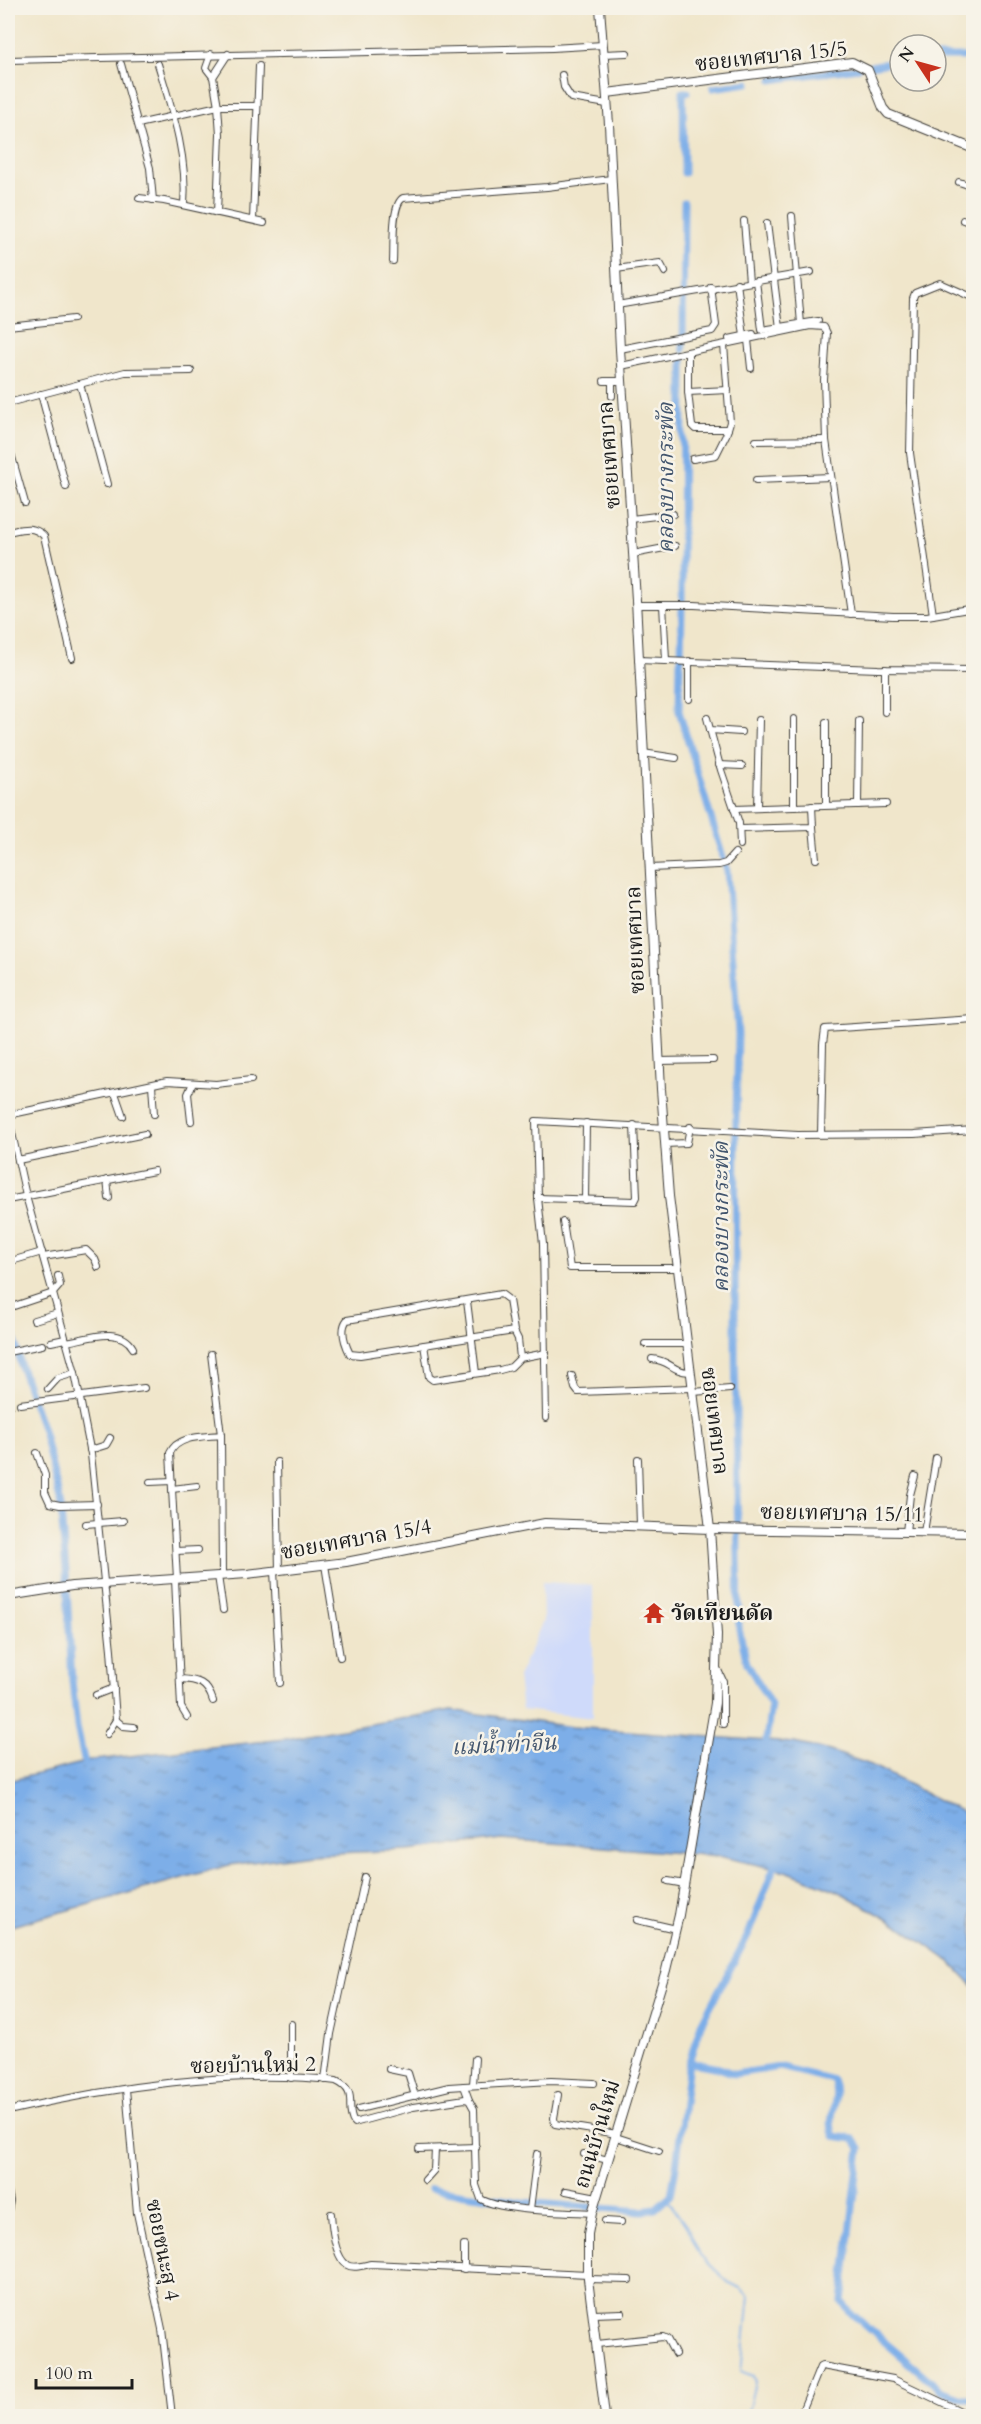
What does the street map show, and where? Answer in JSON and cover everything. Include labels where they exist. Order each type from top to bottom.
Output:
[{"type":"street","name":"ซอยเทศบาล","points":[[600,8],[608,104],[659,1061],[678,1268],[710,1529],[717,1635],[715,1703],[688,1867]]},
{"type":"street","points":[[8,60],[603,45]]},
{"type":"street","points":[[603,54],[627,53]]},
{"type":"street","points":[[211,54],[206,68],[213,77],[218,106],[220,143],[217,213]]},
{"type":"street","points":[[213,77],[228,54]]},
{"type":"street","name":"ซอยเทศบาล 15/5","points":[[607,93],[852,62],[868,70],[883,108],[888,114],[974,149]]},
{"type":"street","points":[[122,63],[150,168],[153,200]]},
{"type":"street","points":[[158,64],[174,116],[185,180],[184,205]]},
{"type":"street","points":[[253,220],[259,66]]},
{"type":"street","points":[[561,75],[564,87],[571,98],[608,104]]},
{"type":"street","points":[[138,124],[218,106],[256,106]]},
{"type":"street","points":[[393,261],[396,209],[399,200],[403,198],[547,187],[611,179]]},
{"type":"street","points":[[959,182],[974,188]]},
{"type":"street","points":[[139,198],[184,205],[264,223]]},
{"type":"street","points":[[792,216],[801,324]]},
{"type":"street","points":[[963,220],[974,224]]},
{"type":"street","points":[[744,221],[762,330],[818,321]]},
{"type":"street","points":[[767,223],[780,328]]},
{"type":"street","points":[[616,269],[660,263],[665,272]]},
{"type":"street","points":[[617,305],[711,287],[811,272]]},
{"type":"street","points":[[933,615],[910,453],[913,298],[915,293],[940,283],[974,298]]},
{"type":"street","points":[[737,284],[750,368]]},
{"type":"street","points":[[620,349],[716,328],[711,287]]},
{"type":"street","points":[[8,327],[73,319]]},
{"type":"street","points":[[621,366],[688,353],[746,338],[810,326],[824,327],[827,333],[826,440],[851,614]]},
{"type":"street","points":[[746,338],[753,334]]},
{"type":"street","points":[[693,459],[716,455],[730,422],[726,342]]},
{"type":"street","points":[[688,353],[688,392],[692,426],[695,429],[728,429]]},
{"type":"street","points":[[8,403],[125,372],[169,370],[191,372]]},
{"type":"street","points":[[604,381],[622,381]]},
{"type":"street","points":[[612,381],[612,396]]},
{"type":"street","points":[[80,384],[106,484]]},
{"type":"street","points":[[688,392],[728,390]]},
{"type":"street","points":[[41,394],[66,487]]},
{"type":"street","points":[[756,441],[826,440]]},
{"type":"street","points":[[8,443],[25,503]]},
{"type":"street","points":[[756,480],[831,477]]},
{"type":"street","points":[[631,519],[673,514]]},
{"type":"street","points":[[8,532],[29,528],[38,530],[44,536],[72,658]]},
{"type":"street","points":[[633,554],[675,546]]},
{"type":"street","points":[[636,605],[893,616],[933,615],[974,608]]},
{"type":"street","points":[[663,605],[666,660]]},
{"type":"street","points":[[638,660],[974,670]]},
{"type":"street","points":[[689,661],[689,699]]},
{"type":"street","points":[[885,669],[885,712]]},
{"type":"street","points":[[706,718],[740,829],[740,845]]},
{"type":"street","points":[[794,719],[794,807]]},
{"type":"street","points":[[757,808],[759,720]]},
{"type":"street","points":[[858,805],[859,721]]},
{"type":"street","points":[[826,722],[826,805]]},
{"type":"street","points":[[710,730],[741,732]]},
{"type":"street","points":[[8,735],[11,752]]},
{"type":"street","points":[[643,753],[676,758]]},
{"type":"street","points":[[719,765],[742,766]]},
{"type":"street","points":[[734,809],[886,804]]},
{"type":"street","points":[[812,806],[816,859]]},
{"type":"street","points":[[740,829],[813,827]]},
{"type":"street","points":[[650,868],[723,864],[735,853]]},
{"type":"street","points":[[821,1134],[825,1029],[974,1019]]},
{"type":"street","points":[[659,1061],[713,1060]]},
{"type":"street","points":[[107,1734],[116,1720],[105,1584],[90,1450],[75,1373],[26,1196],[8,1115],[176,1081],[216,1084],[251,1080]]},
{"type":"street","points":[[191,1121],[188,1094],[193,1083]]},
{"type":"street","points":[[152,1085],[154,1114]]},
{"type":"street","points":[[115,1093],[123,1116]]},
{"type":"street","points":[[546,1418],[543,1244],[538,1198],[536,1120],[821,1134],[914,1134],[974,1130]]},
{"type":"street","points":[[585,1200],[586,1123]]},
{"type":"street","points":[[538,1198],[627,1202],[636,1199],[634,1125]]},
{"type":"street","points":[[665,1144],[687,1143],[690,1127]]},
{"type":"street","points":[[18,1160],[146,1134]]},
{"type":"street","points":[[8,1200],[154,1171]]},
{"type":"street","points":[[107,1180],[109,1198]]},
{"type":"street","points":[[563,1222],[570,1268],[678,1268]]},
{"type":"street","points":[[8,1262],[86,1250],[95,1259],[98,1267]]},
{"type":"street","points":[[14,1306],[53,1293],[60,1285],[58,1276]]},
{"type":"street","points":[[514,1331],[355,1355],[348,1351],[343,1329],[347,1320],[501,1294],[509,1300],[520,1358]]},
{"type":"street","points":[[466,1300],[476,1374]]},
{"type":"street","points":[[34,1320],[58,1313]]},
{"type":"street","points":[[51,1342],[109,1334],[125,1338],[133,1348]]},
{"type":"street","points":[[645,1344],[687,1344]]},
{"type":"street","points":[[11,1352],[42,1345]]},
{"type":"street","points":[[424,1345],[431,1380],[511,1367],[520,1358],[546,1353]]},
{"type":"street","points":[[211,1354],[221,1435],[220,1576],[223,1610]]},
{"type":"street","points":[[652,1359],[665,1361],[677,1371],[690,1372]]},
{"type":"street","points":[[48,1389],[58,1377],[75,1373]]},
{"type":"street","points":[[572,1376],[578,1392],[729,1389]]},
{"type":"street","points":[[26,1402],[144,1388]]},
{"type":"street","points":[[187,1717],[181,1707],[170,1453],[175,1445],[188,1439],[221,1435]]},
{"type":"street","points":[[90,1450],[106,1445],[110,1438]]},
{"type":"street","points":[[37,1453],[45,1475],[45,1492],[50,1503],[97,1504]]},
{"type":"street","points":[[924,1532],[936,1458]]},
{"type":"street","points":[[638,1459],[640,1526]]},
{"type":"street","points":[[277,1462],[280,1683]]},
{"type":"street","points":[[906,1532],[910,1495],[915,1476]]},
{"type":"street","points":[[150,1482],[172,1481]]},
{"type":"street","points":[[172,1489],[197,1486]]},
{"type":"street","points":[[86,1524],[123,1521]]},
{"type":"street","name":"ซอยเทศบาล 15/4","points":[[8,1596],[72,1586],[220,1576],[326,1565],[531,1524],[710,1529]]},
{"type":"street","name":"ซอยเทศบาล 15/11","points":[[710,1529],[974,1533]]},
{"type":"street","points":[[176,1551],[198,1550]]},
{"type":"street","points":[[326,1565],[340,1657]]},
{"type":"street","points":[[717,1668],[723,1681],[723,1724]]},
{"type":"street","points":[[180,1679],[200,1681],[208,1688],[213,1701]]},
{"type":"street","points":[[96,1695],[114,1688]]},
{"type":"street","points":[[116,1720],[123,1726],[134,1727]]},
{"type":"street","name":"ถนนบ้านใหม่","points":[[605,2416],[588,2277],[587,2244],[597,2218],[597,2197],[666,1970],[688,1867]]},
{"type":"street","points":[[325,2080],[331,2034],[365,1877]]},
{"type":"street","points":[[668,1881],[685,1884]]},
{"type":"street","points":[[637,1920],[676,1929]]},
{"type":"street","points":[[291,2024],[291,2078]]},
{"type":"street","points":[[473,2084],[475,2059]]},
{"type":"street","points":[[389,2069],[408,2073],[415,2096]]},
{"type":"street","name":"ซอยบ้านใหม่ 2","points":[[8,2111],[44,2102],[126,2089],[212,2079],[291,2078],[325,2080],[341,2084],[347,2088],[351,2103],[350,2115],[354,2123],[413,2107],[460,2098],[469,2100]]},
{"type":"street","points":[[358,2109],[473,2084],[551,2081],[594,2083]]},
{"type":"street","points":[[464,2086],[474,2109],[476,2185],[481,2199],[490,2203],[621,2222]]},
{"type":"street","name":"ซอยชนะสุ 4","points":[[126,2089],[136,2213],[162,2329],[172,2416]]},
{"type":"street","points":[[558,2095],[555,2124],[616,2136],[659,2151]]},
{"type":"street","points":[[419,2149],[476,2147]]},
{"type":"street","points":[[425,2180],[434,2170],[435,2149]]},
{"type":"street","points":[[530,2209],[537,2154]]},
{"type":"street","points":[[584,2154],[608,2160]]},
{"type":"street","points":[[8,2191],[10,2201],[8,2211]]},
{"type":"street","points":[[566,2191],[597,2197]]},
{"type":"street","points":[[331,2214],[334,2239],[347,2265],[464,2269],[628,2280]]},
{"type":"street","points":[[464,2246],[464,2269]]},
{"type":"street","points":[[593,2314],[622,2313]]},
{"type":"street","points":[[597,2344],[663,2337],[667,2339],[675,2354]]},
{"type":"street","points":[[800,2416],[819,2367],[822,2366],[893,2379],[971,2416]]},
{"type":"shaded area","points":[[542,1582],[593,1585],[593,1718],[522,1710],[518,1677],[543,1621]]},
{"type":"water","name":"แม่น้ำท่าจีน","points":[[451,1710],[572,1727],[794,1743],[830,1751],[871,1765],[964,1813],[973,1821],[973,1986],[949,1961],[898,1925],[838,1891],[786,1871],[718,1856],[502,1839],[408,1850],[309,1854],[229,1865],[8,1927],[8,1781],[94,1760],[285,1739]]},
{"type":"waterway","name":"คลองบางกระพัด","points":[[948,57],[974,57]]},
{"type":"waterway","name":"คลองบางกระพัด","points":[[870,66],[888,63]]},
{"type":"waterway","name":"คลองบางกระพัด","points":[[772,80],[858,68]]},
{"type":"waterway","name":"คลองบางกระพัด","points":[[713,88],[748,83]]},
{"type":"waterway","name":"คลองบางกระพัด","points":[[684,173],[683,92],[687,92]]},
{"type":"waterway","name":"คลองบางกระพัด","points":[[683,349],[684,202]]},
{"type":"waterway","name":"คลองบางกระพัด","points":[[682,600],[683,357]]},
{"type":"waterway","name":"คลองบางกระพัด","points":[[681,659],[682,608]]},
{"type":"waterway","name":"คลองบางกระพัด","points":[[680,662],[679,711],[727,871],[738,1034],[735,1338],[739,1629],[747,1663],[771,1705],[765,1748]]},
{"type":"waterway","points":[[8,1312],[22,1370],[43,1430],[60,1500],[72,1681],[77,1727],[86,1769]]},
{"type":"waterway","points":[[431,2189],[522,2202],[642,2211],[655,2209],[671,2195],[689,2062],[701,2024],[748,1935],[776,1862]]},
{"type":"waterway","points":[[689,2062],[735,2074],[780,2067],[833,2080],[836,2095],[831,2122],[834,2136],[854,2139],[860,2148],[842,2302],[852,2314],[941,2390],[963,2398],[974,2398]]},
{"type":"waterway","points":[[667,2199],[689,2230],[700,2255],[728,2282],[742,2289],[749,2297],[741,2371],[753,2376],[755,2382],[747,2416]]},
{"type":"tunnel","points":[[8,1406],[20,1404]]},
{"type":"place","name":"วัดเทียนดัด","points":[[654,1613]]}]
